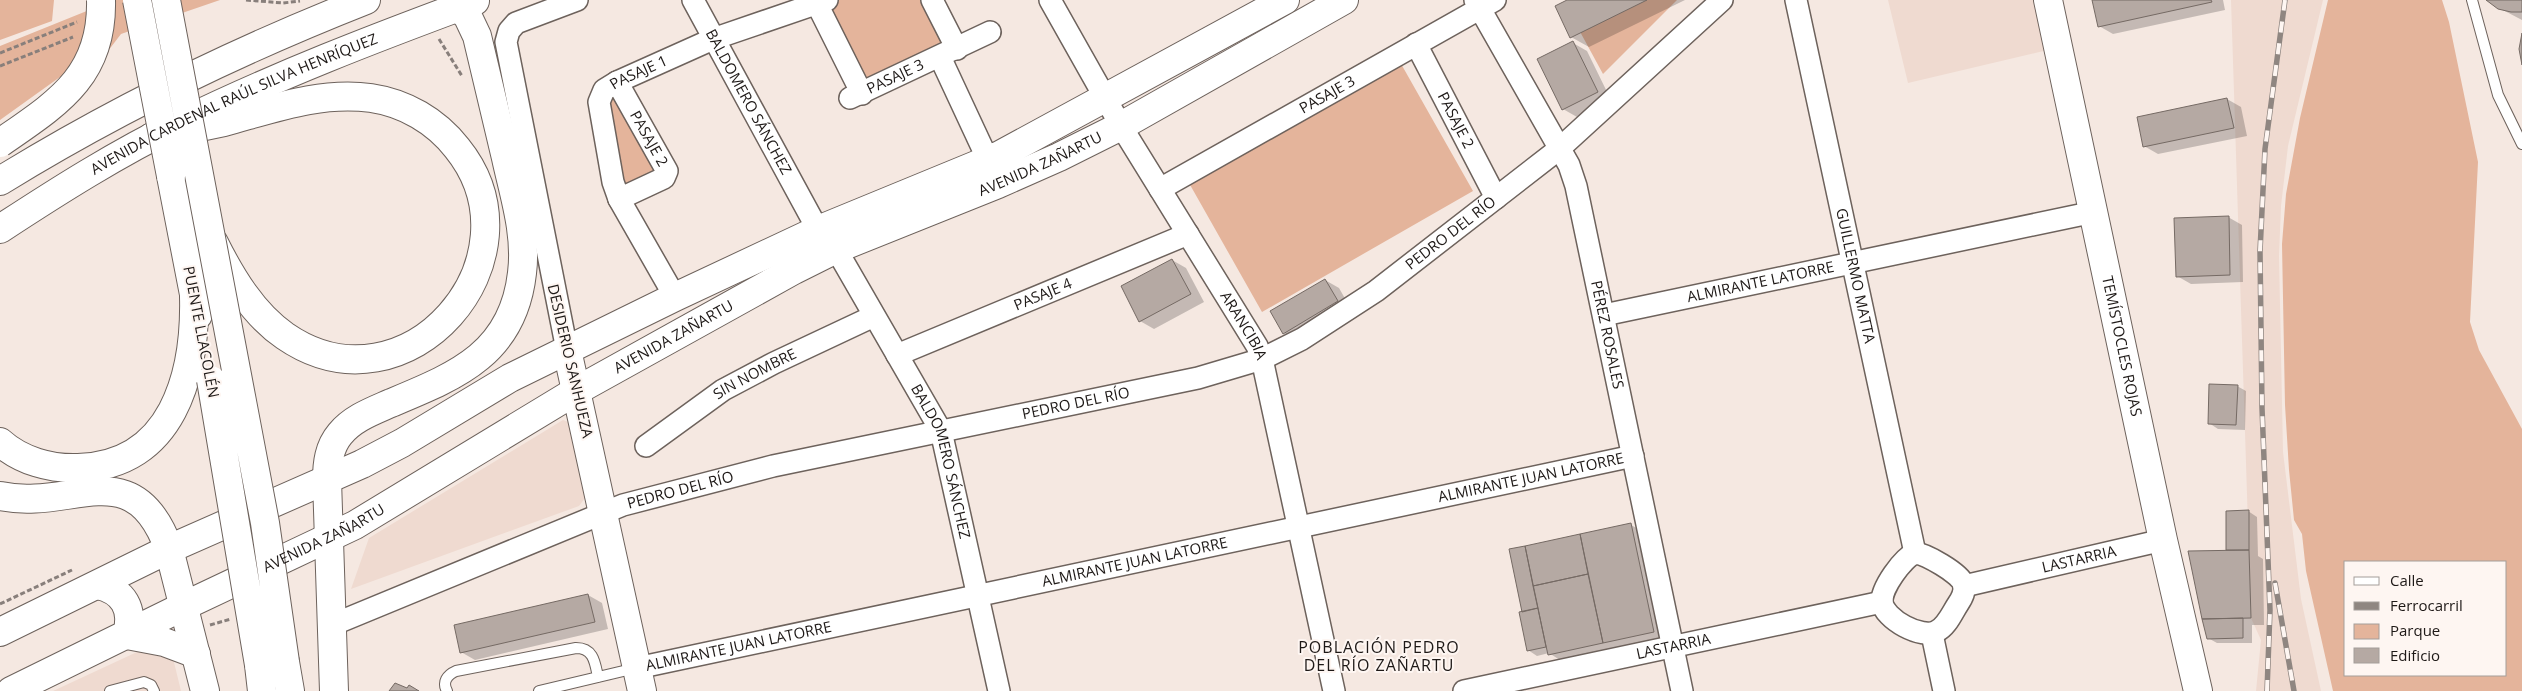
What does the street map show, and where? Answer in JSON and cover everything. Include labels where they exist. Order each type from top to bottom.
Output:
[{"type":"street","name":"PUENTE LLACOLÉN","points":[[137,0],[219,424],[261,678]]},
{"type":"street","name":"PUENTE LLACOLÉN","points":[[166,0],[264,523],[290,691]]},
{"type":"street","points":[[0,181],[79,133],[173,84],[288,31],[366,0]]},
{"type":"street","name":"DESIDERIO SANHUEZA","points":[[577,0],[516,23],[509,31],[507,48],[567,350],[639,679]]},
{"type":"street","name":"BALDOMERO SÁNCHEZ","points":[[692,0],[827,240],[941,431],[999,691]]},
{"type":"street","points":[[932,0],[949,53]]},
{"type":"street","name":"ARANCIBIA","points":[[1050,0],[1120,126],[1251,336],[1262,359],[1334,691]]},
{"type":"street","name":"AVENIDA ZAÑARTU","points":[[11,691],[380,511],[576,391],[752,291],[827,240],[1105,99],[1286,0]]},
{"type":"street","name":"AVENIDA ZAÑARTU","points":[[0,632],[169,549],[327,480],[402,443],[510,378],[675,296],[827,240],[998,184],[1120,126],[1344,0]]},
{"type":"street","name":"PEDRO DEL RÍO","points":[[332,625],[602,513],[657,494],[737,474],[1198,378],[1262,359],[1302,339],[1352,308],[1559,149],[1722,0]]},
{"type":"street","name":"GUILLERMO MATTA","points":[[1796,0],[1915,553]]},
{"type":"street","name":"TEMÍSTOCLES ROJAS","points":[[2048,0],[2163,540],[2198,691]]},
{"type":"street","points":[[334,691],[327,480],[332,445],[345,428],[364,416],[446,380],[468,367],[498,336],[519,292],[524,255],[519,216],[477,36],[464,2]]},
{"type":"street","name":"AVENIDA CARDENAL RAÚL SILVA HENRÍQUEZ","points":[[0,229],[152,137],[267,83],[428,19],[464,2]]},
{"type":"street","name":"PASAJE 1","points":[[675,296],[620,200],[613,182],[599,102],[604,90],[617,82],[714,39],[822,2]]},
{"type":"street","name":"PASAJE 3","points":[[822,2],[856,96],[990,32]]},
{"type":"street","name":"PASAJE 3","points":[[1160,189],[1416,44],[1483,3]]},
{"type":"street","name":"PÉREZ ROSALES","points":[[1483,3],[1559,149],[1576,186],[1682,691]]},
{"type":"street","points":[[0,143],[53,106],[76,84],[92,56],[98,40],[94,9]]},
{"type":"street","name":"PASAJE 2","points":[[1416,44],[1496,198]]},
{"type":"street","name":"PASAJE 3","points":[[949,53],[988,160]]},
{"type":"street","name":"PASAJE 2","points":[[617,82],[667,171],[664,178],[620,200]]},
{"type":"street","points":[[152,137],[293,103],[338,98],[370,98],[401,106],[417,113],[440,130],[462,153],[477,183],[483,214],[482,246],[472,282],[454,312],[430,335],[396,352],[371,358],[343,358],[314,351],[285,336],[271,324],[240,289],[212,239]]},
{"type":"street","points":[[0,246],[40,204]]},
{"type":"street","name":"ALMIRANTE LATORRE","points":[[1604,316],[2094,212]]},
{"type":"street","name":"PASAJE 4","points":[[897,355],[1188,234]]},
{"type":"street","points":[[0,442],[34,462],[68,468],[103,465],[140,449],[163,427],[173,412],[184,386],[193,334],[194,296]]},
{"type":"street","name":"SIN NOMBRE","points":[[646,446],[723,390],[774,363],[874,316]]},
{"type":"street","name":"ALMIRANTE JUAN LATORRE","points":[[639,679],[978,595],[1634,456]]},
{"type":"street","points":[[0,496],[24,499],[100,490],[120,493],[137,501],[148,510],[160,528],[169,549],[205,691]]},
{"type":"street","name":"LASTARRIA","points":[[1964,586],[2163,540]]},
{"type":"street","points":[[1915,553],[1926,555],[1957,576],[1964,586],[1963,595],[1944,625],[1932,634],[1917,633],[1888,614],[1882,602],[1885,589],[1904,559],[1915,553]]},
{"type":"street","points":[[98,585],[118,594],[128,605],[130,618],[127,635],[164,642],[196,654]]},
{"type":"street","name":"LASTARRIA","points":[[1464,691],[1882,602]]},
{"type":"street","points":[[1932,634],[1944,691]]},
{"type":"lane","points":[[2472,0],[2494,81],[2522,144]]},
{"type":"lane","points":[[447,691],[444,683],[446,678],[456,671],[576,648],[584,649],[592,654],[598,677]]},
{"type":"lane","points":[[539,691],[598,677],[639,679]]},
{"type":"lane","points":[[110,691],[144,682],[151,686],[154,691]]},
{"type":"path","points":[[246,0],[283,3],[308,0]]},
{"type":"path","points":[[0,54],[94,9]]},
{"type":"path","points":[[428,19],[466,84]]},
{"type":"shaded area","points":[[1888,0],[2037,0],[2048,50],[1908,83]]},
{"type":"shaded area","points":[[2231,0],[2323,0],[2288,146],[2281,206],[2279,256],[2283,452],[2301,599],[2321,691],[2256,691],[2261,640],[2251,618]]},
{"type":"shaded area","points":[[563,420],[568,422],[585,498],[579,506],[351,589],[369,538]]},
{"type":"shaded area","points":[[137,652],[172,654],[181,691],[53,691]]},
{"type":"green space","points":[[0,0],[54,0],[52,21],[0,40]]},
{"type":"green space","points":[[114,0],[220,0],[121,34],[95,68],[60,77],[0,120],[0,46]]},
{"type":"green space","points":[[827,0],[932,0],[957,49],[862,94]]},
{"type":"green space","points":[[1635,0],[1677,0],[1603,74],[1578,28]]},
{"type":"green space","points":[[2328,0],[2442,0],[2449,22],[2478,162],[2470,322],[2479,350],[2522,429],[2522,691],[2333,691],[2306,571],[2302,534],[2294,520],[2289,470],[2285,405],[2282,244],[2286,194],[2300,118]]},
{"type":"green space","points":[[1400,62],[1473,191],[1262,312],[1189,183]]},
{"type":"green space","points":[[617,82],[667,171],[619,199],[604,90]]},
{"type":"building","points":[[1567,0],[1647,0],[1570,38],[1555,6]]},
{"type":"building","points":[[2092,0],[2211,0],[2212,2],[2098,27]]},
{"type":"building","points":[[2486,0],[2522,0],[2522,12],[2498,9]]},
{"type":"building","points":[[2522,33],[2522,65],[2519,49]]},
{"type":"building","points":[[1573,41],[1598,92],[1562,110],[1537,59]]},
{"type":"building","points":[[2227,98],[2234,128],[2143,147],[2137,117]]},
{"type":"building","points":[[2229,216],[2230,275],[2176,277],[2174,218]]},
{"type":"building","points":[[1172,259],[1191,294],[1139,322],[1121,286]]},
{"type":"building","points":[[1325,279],[1338,301],[1283,334],[1270,311]]},
{"type":"building","points":[[2209,384],[2238,385],[2236,425],[2208,424]]},
{"type":"building","points":[[2249,510],[2249,550],[2226,550],[2226,511]]},
{"type":"building","points":[[1631,523],[1654,632],[1603,643],[1580,534]]},
{"type":"building","points":[[1580,534],[1588,574],[1533,586],[1525,546]]},
{"type":"building","points":[[1525,546],[1538,608],[1522,612],[1509,549]]},
{"type":"building","points":[[2249,550],[2251,618],[2202,619],[2188,551]]},
{"type":"building","points":[[1588,574],[1603,643],[1548,655],[1533,586]]},
{"type":"building","points":[[588,594],[595,622],[460,653],[454,625]]},
{"type":"building","points":[[1538,608],[1546,647],[1527,651],[1519,612]]},
{"type":"building","points":[[2243,618],[2243,638],[2207,639],[2202,619]]},
{"type":"building","points":[[395,683],[407,688],[409,685],[419,691],[389,691]]},
{"type":"railway","points":[[2267,691],[2270,610],[2262,408],[2260,251],[2265,149],[2285,0]]},
{"type":"railway","points":[[2275,583],[2294,691]]},
{"type":"district","name":"POBLACIÓN PEDRO DEL RÍO ZAÑARTU","points":[[1379,656]]}]
